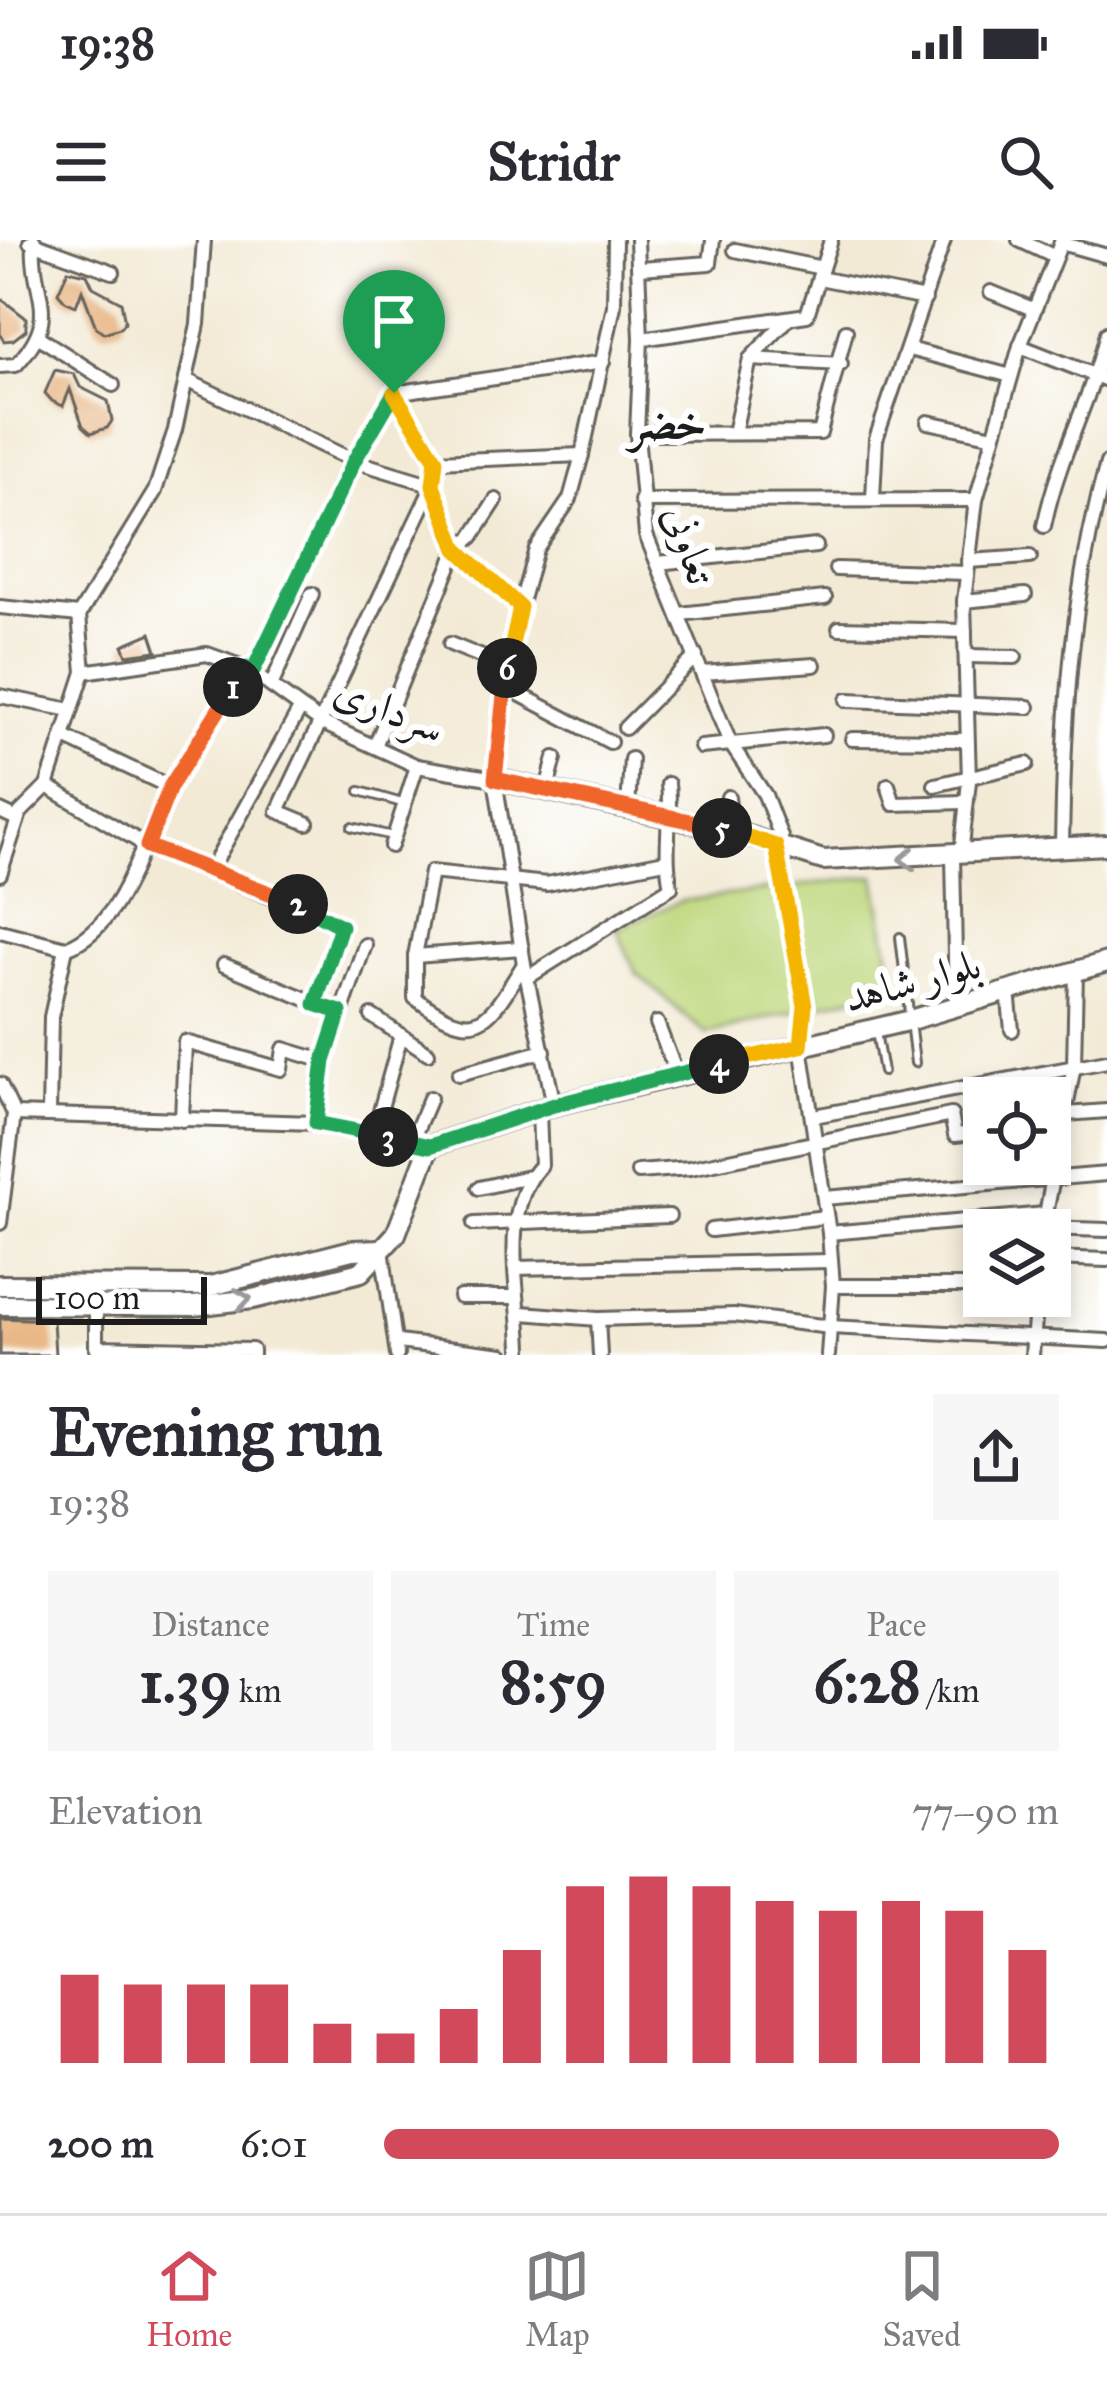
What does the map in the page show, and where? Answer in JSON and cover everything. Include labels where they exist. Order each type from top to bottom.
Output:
[{"type":"main road","name":"سرداری","points":[[495,779],[732,831],[823,860],[1107,844]]},
{"type":"main road","name":"بلوار شاهد","points":[[421,1145],[547,1108],[908,1021],[1107,962]]},
{"type":"main road","points":[[0,1305],[194,1306],[253,1299],[361,1272],[396,1234],[421,1145]]},
{"type":"main road","points":[[0,1285],[211,1286],[352,1250],[382,1249]]},
{"type":"street","points":[[1,865],[17,819],[47,786],[64,737],[84,672],[80,615],[155,490],[198,324],[204,240]]},
{"type":"street","points":[[521,1355],[522,1312],[515,1298],[519,1220],[529,1177],[541,1165],[547,1108],[544,1051],[495,779],[507,667],[520,607],[536,549],[570,500],[603,362],[614,306],[614,240]]},
{"type":"street","name":"تعاونی","points":[[637,240],[641,501],[658,562],[730,743],[765,795],[781,837],[776,846],[805,1006],[801,1046],[830,1233],[833,1286],[828,1355]]},
{"type":"street","points":[[640,268],[710,263],[713,240]]},
{"type":"street","points":[[641,339],[807,315],[830,240]]},
{"type":"street","points":[[873,498],[876,439],[944,240]]},
{"type":"street","points":[[1018,240],[1107,256]]},
{"type":"street","points":[[32,241],[113,272]]},
{"type":"street","points":[[0,366],[16,365],[40,338],[42,300],[32,241]]},
{"type":"street","points":[[956,1006],[957,856],[969,781],[963,702],[964,601],[976,500],[1020,346],[1059,246]]},
{"type":"street","points":[[735,250],[926,299]]},
{"type":"street","points":[[991,292],[1033,309]]},
{"type":"street","points":[[734,434],[750,359],[789,318]]},
{"type":"street","points":[[637,434],[820,433],[846,331]]},
{"type":"street","points":[[1044,526],[1061,453],[1102,378],[1107,333]]},
{"type":"street","points":[[40,338],[113,385]]},
{"type":"street","points":[[1020,346],[1102,378]]},
{"type":"street","points":[[909,349],[1011,376]]},
{"type":"street","points":[[750,359],[841,364]]},
{"type":"street","points":[[394,393],[603,362]]},
{"type":"street","points":[[186,380],[354,461],[433,485]]},
{"type":"street","points":[[308,823],[278,811],[433,485],[436,460],[394,393]]},
{"type":"street","points":[[0,932],[66,948],[91,938],[147,846],[170,787],[249,670],[354,461],[394,393]]},
{"type":"street","points":[[928,422],[994,436]]},
{"type":"street","points":[[436,460],[582,455]]},
{"type":"street","points":[[1062,846],[1064,713],[1076,589],[1107,463]]},
{"type":"street","points":[[433,485],[457,549],[520,607]]},
{"type":"street","points":[[375,746],[457,549],[472,537],[496,500]]},
{"type":"street","points":[[641,501],[976,500]]},
{"type":"street","points":[[658,562],[816,546]]},
{"type":"street","points":[[836,569],[968,567],[1030,556]]},
{"type":"street","points":[[271,686],[312,594]]},
{"type":"street","points":[[964,601],[1025,595]]},
{"type":"street","points":[[680,614],[825,598]]},
{"type":"street","points":[[0,607],[80,615]]},
{"type":"street","points":[[839,628],[965,631]]},
{"type":"street","points":[[451,644],[507,667]]},
{"type":"street","name":"سرداری","points":[[84,672],[208,654],[249,670],[322,723],[417,766],[495,779]]},
{"type":"street","points":[[625,728],[696,656]]},
{"type":"street","points":[[967,656],[1015,657]]},
{"type":"street","points":[[702,673],[814,665]]},
{"type":"street","points":[[506,687],[610,742]]},
{"type":"street","points":[[0,696],[71,710]]},
{"type":"street","points":[[848,700],[1028,707]]},
{"type":"street","points":[[212,869],[300,710]]},
{"type":"street","points":[[701,747],[824,735]]},
{"type":"street","points":[[64,737],[170,787]]},
{"type":"street","points":[[852,739],[966,740]]},
{"type":"street","points":[[546,793],[555,758]]},
{"type":"street","points":[[628,808],[631,759]]},
{"type":"street","points":[[935,784],[969,781],[1027,764]]},
{"type":"street","points":[[392,841],[417,766]]},
{"type":"street","points":[[665,861],[572,881],[515,884],[431,872],[415,956],[415,998],[452,1024],[493,1014],[527,970],[671,887],[665,861],[671,817],[668,784]]},
{"type":"street","points":[[888,784],[894,804],[965,802]]},
{"type":"street","points":[[47,786],[147,846],[341,926],[315,1004]]},
{"type":"street","points":[[728,796],[732,831]]},
{"type":"street","points":[[0,811],[17,819]]},
{"type":"street","points":[[316,1123],[324,1061],[365,945]]},
{"type":"street","points":[[49,1113],[51,1017],[66,948]]},
{"type":"street","points":[[415,956],[522,948]]},
{"type":"street","points":[[224,965],[340,1012]]},
{"type":"street","points":[[1071,1084],[1076,972]]},
{"type":"street","points":[[1008,991],[1012,1030]]},
{"type":"street","points":[[372,1016],[400,1039],[428,1053]]},
{"type":"street","points":[[657,1024],[677,1076]]},
{"type":"street","points":[[374,1133],[400,1039]]},
{"type":"street","points":[[182,1120],[185,1042],[281,1069],[284,1049],[324,1061]]},
{"type":"street","points":[[458,1074],[544,1051]]},
{"type":"street","points":[[814,1116],[1107,1061]]},
{"type":"street","points":[[0,1084],[14,1114],[0,1223]]},
{"type":"street","points":[[14,1114],[316,1123],[421,1145],[430,1098]]},
{"type":"street","points":[[1071,1114],[1107,1111]]},
{"type":"street","points":[[638,1172],[690,1168],[951,1115],[955,1135],[963,1134]]},
{"type":"street","points":[[1071,1177],[1107,1174]]},
{"type":"street","points":[[479,1188],[529,1177]]},
{"type":"street","points":[[824,1198],[974,1185]]},
{"type":"street","points":[[474,1224],[669,1216]]},
{"type":"street","points":[[711,1230],[826,1217]]},
{"type":"street","points":[[830,1233],[963,1227]]},
{"type":"street","points":[[1071,1227],[1107,1230]]},
{"type":"street","points":[[382,1249],[397,1348],[503,1355]]},
{"type":"street","points":[[1071,1259],[1107,1260]]},
{"type":"street","points":[[515,1268],[830,1261]]},
{"type":"street","points":[[833,1286],[963,1286]]},
{"type":"street","points":[[460,1297],[515,1298]]},
{"type":"street","points":[[95,1305],[96,1347],[252,1350],[251,1355]]},
{"type":"street","points":[[522,1312],[598,1318],[734,1315],[830,1327],[1107,1341]]},
{"type":"street","points":[[1032,1355],[1036,1317]]},
{"type":"street","points":[[598,1318],[600,1355]]},
{"type":"lane","points":[[360,790],[403,803]]},
{"type":"lane","points":[[352,827],[392,841]]},
{"type":"lane","points":[[900,937],[914,1063]]},
{"type":"lane","points":[[875,1029],[883,1072]]},
{"type":"green space","points":[[875,876],[895,986],[706,1034],[636,973],[617,929],[681,901]]},
{"type":"building","points":[[68,270],[87,274],[93,287],[121,302],[125,322],[120,328],[104,333],[96,327],[82,290],[76,306],[65,301],[58,293]]},
{"type":"building","points":[[0,298],[26,318],[26,330],[13,340],[4,341],[0,334]]},
{"type":"building","points":[[55,370],[74,374],[80,387],[108,401],[112,421],[107,428],[91,433],[83,426],[70,389],[63,406],[52,401],[45,393]]},
{"type":"building","points":[[151,633],[157,651],[127,655],[123,645]]},
{"type":"building","points":[[0,1318],[53,1320],[55,1355],[0,1355]]},
{"type":"district","name":"خضر","points":[[668,422]]},
{"type":"route","points":[[394,393],[436,460],[433,485],[457,549],[500,595],[520,607],[507,667],[495,779],[732,831],[776,846],[805,1006],[801,1046],[554,1105],[430,1146],[316,1123],[324,1061],[340,1012],[315,1004],[341,926],[290,900],[147,846],[170,787],[207,726],[246,668],[252,673],[354,461],[394,393]]}]
